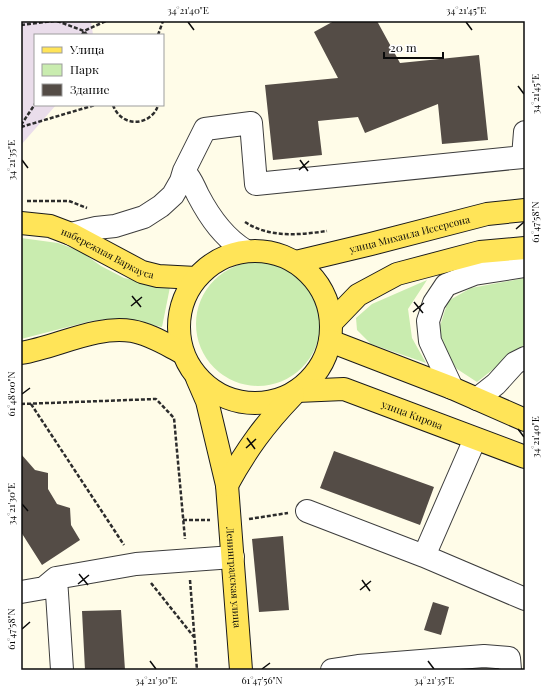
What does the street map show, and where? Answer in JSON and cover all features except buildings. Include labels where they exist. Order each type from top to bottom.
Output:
[{"type":"main road","name":"улица Михаила Иссерсона","points":[[296,262],[487,214],[525,210]]},
{"type":"main road","name":"набережная Варкауса","points":[[21,223],[50,226],[71,234],[142,272],[158,276],[196,278]]},
{"type":"main road","points":[[227,485],[240,461],[257,436],[297,391],[313,378],[324,360],[331,332],[358,295],[397,274],[480,252],[525,248]]},
{"type":"main road","points":[[297,391],[272,402],[244,403],[218,394],[197,377],[183,353],[178,327],[183,301],[196,278],[219,259],[246,251],[264,251],[280,254],[296,262],[314,278],[326,299],[331,332]]},
{"type":"main road","points":[[21,353],[114,329],[133,331],[154,338],[183,353]]},
{"type":"main road","points":[[331,332],[525,420]]},
{"type":"main road","name":"Ленинградская улица","points":[[197,377],[207,401],[227,485],[241,670]]},
{"type":"main road","name":"улица Кирова","points":[[297,391],[344,389],[525,457]]},
{"type":"street","points":[[71,234],[96,228],[115,226],[144,216],[161,206],[173,195],[182,181],[184,171],[205,129],[252,123],[256,184],[523,157],[525,132]]},
{"type":"street","points":[[184,171],[192,181],[216,224],[228,238],[246,251]]},
{"type":"street","points":[[452,388],[430,341],[428,321],[434,303],[446,285],[474,274],[525,266]]},
{"type":"street","points":[[477,399],[496,384],[515,363],[525,358]]},
{"type":"street","points":[[424,556],[475,438]]},
{"type":"street","points":[[306,511],[424,556],[525,599]]},
{"type":"street","points":[[21,592],[44,588],[56,578],[136,564],[232,557]]},
{"type":"street","points":[[56,578],[62,670]]},
{"type":"street","points":[[332,670],[358,666],[484,656],[509,658],[510,670]]},
{"type":"path","points":[[21,25],[56,21],[84,31],[86,34]]},
{"type":"path","points":[[82,34],[84,31],[106,21]]},
{"type":"path","points":[[158,34],[163,21]]},
{"type":"path","points":[[21,126],[34,106]]},
{"type":"path","points":[[21,126],[91,106]]},
{"type":"path","points":[[113,106],[116,112],[125,120],[138,123],[150,118],[158,106]]},
{"type":"path","points":[[21,201],[69,201],[88,209]]},
{"type":"path","points":[[240,219],[246,224],[272,234],[308,234],[331,231]]},
{"type":"path","points":[[21,404],[156,399],[174,418],[197,670]]},
{"type":"path","points":[[30,404],[136,564],[195,638]]},
{"type":"path","points":[[248,519],[306,511]]},
{"type":"shaded area","points":[[21,21],[91,21],[93,34],[34,34],[34,106],[55,106],[21,145]]},
{"type":"green space","points":[[21,238],[58,243],[80,251],[101,266],[124,278],[170,287],[162,327],[126,320],[107,319],[91,321],[21,339]]},
{"type":"green space","points":[[258,262],[270,263],[282,267],[302,280],[315,300],[319,312],[319,336],[315,348],[302,368],[282,381],[270,385],[258,386],[246,385],[234,381],[214,368],[201,348],[197,336],[196,324],[197,312],[201,300],[214,280],[234,267],[246,263]]},
{"type":"green space","points":[[525,278],[525,344],[477,382],[457,369],[442,349],[440,326],[448,301],[471,288]]},
{"type":"green space","points":[[427,280],[408,309],[412,338],[426,363],[371,344],[357,330],[356,318],[372,304]]}]
